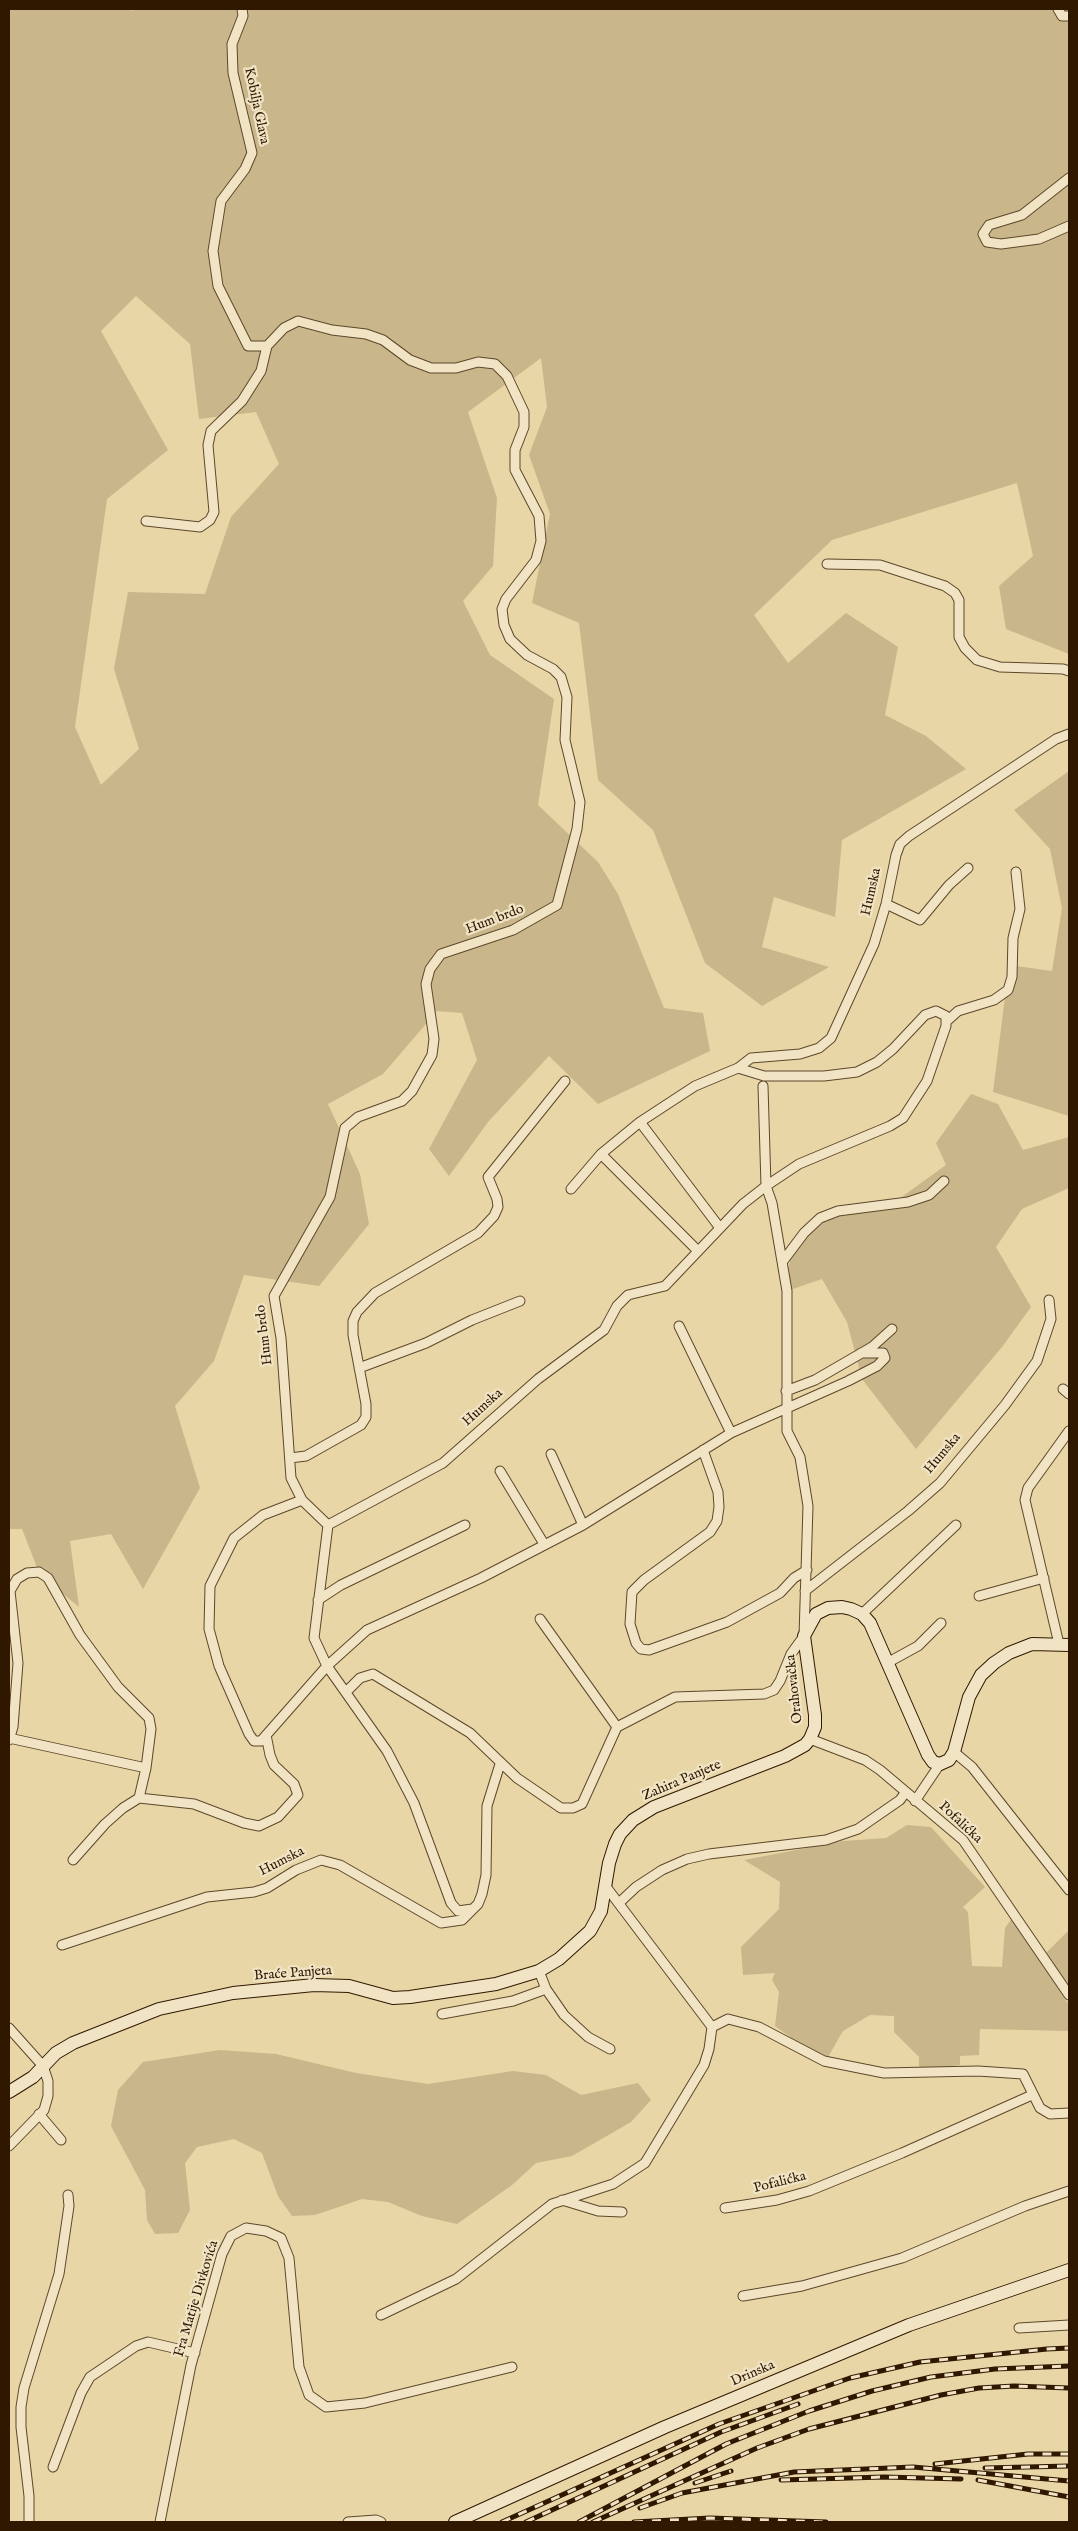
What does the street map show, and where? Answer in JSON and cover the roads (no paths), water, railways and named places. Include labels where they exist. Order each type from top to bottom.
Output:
[{"type":"street","name":"Kobilja Glava","points":[[242,9],[243,16],[232,44],[232,73],[252,153],[245,169],[221,200],[212,250],[218,286],[248,346],[267,346]]},
{"type":"street","points":[[1058,9],[1062,16],[1069,16]]},
{"type":"street","points":[[1069,178],[1022,215],[990,225],[983,234],[987,242],[1001,244],[1039,239],[1069,226]]},
{"type":"street","name":"Hum brdo","points":[[267,346],[284,328],[298,321],[332,330],[366,334],[383,340],[410,360],[432,368],[456,368],[478,362],[495,364],[512,384],[524,412],[524,427],[516,450],[516,470],[539,516],[541,541],[536,560],[506,599],[502,610],[504,625],[510,640],[527,655],[553,669],[563,682],[567,697],[565,740],[580,802],[577,828],[557,906],[513,930],[441,954],[430,969],[426,984],[434,1039],[432,1055],[412,1091],[402,1101],[358,1117],[345,1128],[330,1197],[286,1279],[274,1296],[281,1338],[291,1478],[302,1500],[328,1525]]},
{"type":"street","points":[[146,521],[200,527],[210,520],[214,512],[208,445],[211,430],[242,401],[261,371],[267,346]]},
{"type":"street","points":[[826,564],[880,565],[945,586],[956,593],[960,600],[959,637],[965,648],[976,660],[1000,667],[1063,669],[1069,671]]},
{"type":"street","name":"Humska","points":[[571,1189],[601,1154],[640,1122],[695,1086],[738,1068],[751,1058],[800,1054],[819,1048],[831,1038],[874,944],[886,904],[900,844],[909,836],[1056,739],[1069,734]]},
{"type":"street","points":[[886,904],[920,920],[923,919],[949,885],[968,868]]},
{"type":"street","points":[[738,1068],[764,1076],[824,1076],[857,1072],[876,1062],[893,1049],[926,1015],[936,1011],[941,1012],[947,1021],[958,1011],[994,1000],[1008,990],[1012,977],[1013,938],[1020,909],[1016,872]]},
{"type":"street","name":"Humska","points":[[328,1525],[443,1463],[538,1379],[604,1330],[617,1306],[628,1295],[665,1286],[743,1204],[766,1186],[799,1164],[890,1126],[903,1118],[927,1081],[947,1021]]},
{"type":"street","points":[[290,1458],[306,1456],[361,1425],[366,1417],[366,1404],[352,1335],[353,1321],[357,1312],[376,1293],[478,1233],[494,1216],[498,1207],[497,1199],[488,1177],[565,1081]]},
{"type":"street","points":[[763,1086],[766,1186],[772,1203],[783,1261],[788,1309],[787,1431],[800,1457],[808,1506],[804,1636]]},
{"type":"street","points":[[640,1122],[720,1228]]},
{"type":"street","points":[[601,1154],[698,1251]]},
{"type":"street","points":[[783,1261],[804,1233],[820,1218],[838,1211],[908,1202],[929,1194],[944,1181]]},
{"type":"street","name":"Humska","points":[[806,1591],[908,1511],[940,1483],[1005,1405],[1037,1361],[1050,1319],[1049,1300]]},
{"type":"street","points":[[359,1368],[426,1343],[472,1320],[520,1302]]},
{"type":"street","points":[[679,1326],[731,1433]]},
{"type":"street","points":[[786,1391],[815,1380],[872,1347],[892,1329]]},
{"type":"street","points":[[302,1500],[263,1515],[234,1538],[210,1586],[209,1629],[219,1666],[249,1734],[254,1741],[261,1742],[327,1666],[367,1630],[481,1578],[583,1525],[731,1433],[786,1407],[797,1405],[848,1382],[877,1366],[885,1358],[883,1353],[861,1353]]},
{"type":"street","points":[[915,1800],[940,1764],[949,1760],[954,1752],[969,1697],[981,1675],[1009,1653],[1032,1644],[1064,1644],[1044,1578],[1025,1500],[1028,1488],[1069,1431]]},
{"type":"street","points":[[703,1450],[718,1492],[720,1507],[716,1521],[710,1532],[644,1580],[632,1592],[630,1624],[636,1643],[642,1649],[649,1650],[728,1622],[780,1592],[794,1578],[807,1570]]},
{"type":"street","points":[[551,1454],[583,1525]]},
{"type":"street","points":[[500,1471],[544,1544]]},
{"type":"street","points":[[328,1525],[314,1638],[327,1666],[387,1751],[414,1803],[450,1903],[458,1911],[472,1909],[480,1899],[486,1875],[487,1806],[500,1764]]},
{"type":"street","points":[[318,1600],[341,1585],[465,1525]]},
{"type":"street","points":[[862,1614],[956,1525]]},
{"type":"street","points":[[138,1798],[146,1768],[151,1728],[149,1718],[118,1687],[80,1635],[48,1578],[39,1572],[27,1573],[17,1579],[10,1591],[18,1664],[13,1727],[9,1739],[146,1768]]},
{"type":"street","points":[[979,1596],[1044,1578]]},
{"type":"street","points":[[346,1692],[360,1678],[373,1674],[470,1733],[500,1764],[561,1808],[573,1808],[582,1804],[617,1727],[675,1697],[764,1694],[769,1692],[780,1681],[791,1654],[816,1614],[828,1608],[842,1606],[862,1614],[870,1623],[928,1755],[933,1762],[940,1764]]},
{"type":"street","points":[[540,1619],[617,1727]]},
{"type":"street","points":[[888,1664],[918,1646],[941,1623]]},
{"type":"street","name":"Orahovačka","points":[[804,1636],[816,1714],[815,1727],[810,1739]]},
{"type":"street","points":[[73,1860],[105,1824],[138,1798],[194,1804],[244,1823],[259,1826],[278,1817],[298,1795],[294,1784],[274,1765],[266,1735]]},
{"type":"street","name":"Pofalićka","points":[[810,1739],[865,1760],[880,1770],[968,1846],[1069,1996]]},
{"type":"street","name":"Zahira Panjete","points":[[539,1971],[559,1959],[590,1931],[602,1911],[607,1888],[609,1863],[615,1844],[620,1834],[633,1820],[662,1804],[785,1756],[805,1745],[810,1739]]},
{"type":"street","points":[[954,1752],[972,1767],[1069,1890]]},
{"type":"street","points":[[619,1903],[636,1887],[662,1870],[687,1859],[709,1854],[826,1840],[858,1829],[900,1800],[905,1793]]},
{"type":"street","name":"Humska","points":[[62,1945],[207,1897],[254,1892],[267,1888],[296,1870],[322,1860],[340,1866],[442,1924],[462,1920],[472,1909]]},
{"type":"street","points":[[380,2315],[456,2279],[532,2218],[562,2200],[613,2184],[645,2162],[704,2065],[709,2049],[712,2027],[607,1888]]},
{"type":"street","points":[[539,1971],[546,1988],[564,2015],[588,2037],[610,2049]]},
{"type":"street","name":"Braće Panjeta","points":[[9,2092],[33,2077],[56,2053],[96,2032],[158,2009],[233,1994],[314,1985],[350,1986],[393,1998],[410,1997],[496,1984],[539,1971]]},
{"type":"street","points":[[442,2014],[513,2001],[546,1988]]},
{"type":"street","points":[[712,2027],[728,2019],[759,2027],[824,2061],[884,2073],[978,2071],[1023,2074],[1040,2108],[1050,2114],[1069,2113]]},
{"type":"street","points":[[9,2028],[43,2066],[48,2081],[48,2096],[44,2110],[9,2146]]},
{"type":"street","name":"Pofalićka","points":[[725,2208],[777,2200],[809,2191],[934,2139],[1032,2095]]},
{"type":"street","points":[[39,2114],[61,2140]]},
{"type":"street","points":[[743,2296],[802,2286],[902,2258],[1025,2206],[1069,2191]]},
{"type":"street","points":[[29,2522],[29,2496],[21,2427],[24,2388],[59,2274],[69,2206],[68,2196]]},
{"type":"street","points":[[562,2200],[598,2211],[622,2212]]},
{"type":"street","name":"Fra Matije Divkovića","points":[[160,2522],[195,2353],[222,2254],[230,2236],[246,2228],[266,2231],[282,2238],[289,2258],[299,2367],[309,2395],[326,2406],[365,2403],[512,2367]]},
{"type":"street","name":"Drinska","points":[[455,2522],[666,2428],[909,2326],[1069,2270]]},
{"type":"street","points":[[1019,2328],[1069,2325]]},
{"type":"street","points":[[54,2467],[81,2392],[90,2377],[136,2346],[148,2342],[195,2353]]},
{"type":"street","points":[[348,2522],[376,2520],[381,2522]]},
{"type":"railway","points":[[502,2522],[719,2424],[850,2378],[920,2362],[1069,2348]]},
{"type":"railway","points":[[579,2522],[726,2444],[809,2411],[872,2391],[931,2377],[995,2369],[1069,2366]]},
{"type":"railway","points":[[593,2522],[757,2448],[809,2429],[941,2395],[979,2388],[1014,2386],[1069,2388]]},
{"type":"railway","points":[[526,2522],[721,2432],[798,2404]]},
{"type":"railway","points":[[935,2464],[1028,2454],[1069,2454]]},
{"type":"railway","points":[[985,2468],[1069,2466]]},
{"type":"railway","points":[[640,2508],[682,2493],[794,2472],[913,2467],[1069,2481]]},
{"type":"railway","points":[[695,2483],[731,2471]]},
{"type":"railway","points":[[781,2480],[884,2477],[961,2479]]},
{"type":"railway","points":[[978,2480],[1069,2497]]},
{"type":"railway","points":[[634,2522],[710,2518],[826,2522]]}]
